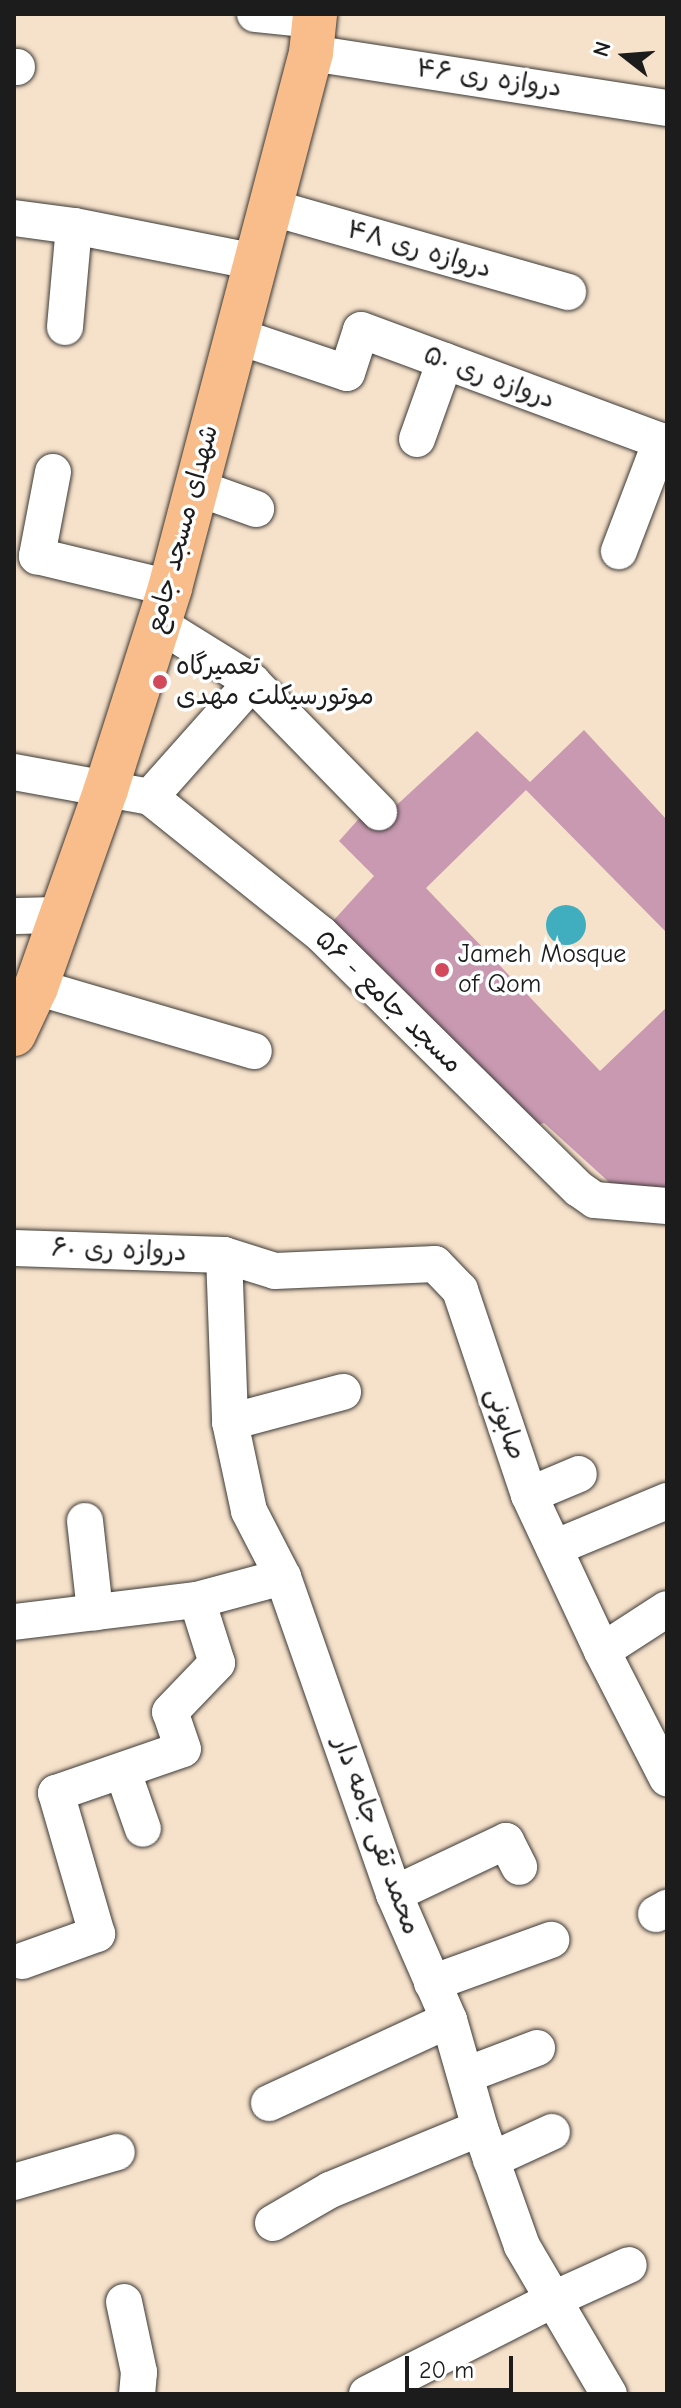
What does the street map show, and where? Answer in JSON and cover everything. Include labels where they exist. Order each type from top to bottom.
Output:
[{"type":"main road","name":"شهدای مسجد جامع","points":[[14,1034],[36,987],[106,789],[164,606],[270,207],[313,29]]},
{"type":"street","name":"دروازه ری ۴۶","points":[[255,14],[667,108]]},
{"type":"street","name":"دروازه ری ۴۸","points":[[270,207],[568,292]]},
{"type":"street","points":[[14,218],[74,226],[255,262]]},
{"type":"street","points":[[65,327],[74,226]]},
{"type":"street","name":"دروازه ری ۵۰","points":[[234,335],[347,373],[361,330],[661,441],[619,551]]},
{"type":"street","points":[[417,439],[445,361]]},
{"type":"street","points":[[53,472],[37,556],[164,606],[252,682],[379,812]]},
{"type":"street","points":[[195,487],[256,509]]},
{"type":"street","points":[[150,797],[252,682]]},
{"type":"street","name":"۵۶ - مسجد جامع","points":[[14,772],[150,797],[321,934],[579,1189],[595,1200],[667,1206]]},
{"type":"street","points":[[14,916],[59,915]]},
{"type":"street","points":[[36,987],[254,1051]]},
{"type":"street","name":"دروازه ری ۶۰","points":[[14,1248],[224,1255]]},
{"type":"street","name":"محمد تقی جامه دار","points":[[224,1255],[230,1422],[249,1511],[283,1577],[394,1894],[449,2020],[485,2144],[522,2246],[609,2394]]},
{"type":"street","name":"صابونی","points":[[224,1255],[275,1271],[435,1264],[460,1290],[529,1495],[602,1651],[667,1778]]},
{"type":"street","points":[[230,1422],[343,1392]]},
{"type":"street","points":[[529,1495],[579,1474]]},
{"type":"street","points":[[554,1548],[667,1501]]},
{"type":"street","points":[[85,1521],[95,1612]]},
{"type":"street","points":[[14,1622],[197,1600],[283,1577]]},
{"type":"street","points":[[22,1961],[97,1934],[56,1793],[183,1749],[170,1712],[217,1663],[197,1600]]},
{"type":"street","points":[[602,1651],[667,1609]]},
{"type":"street","points":[[123,1772],[143,1829]]},
{"type":"street","points":[[394,1894],[506,1841],[519,1867]]},
{"type":"street","points":[[432,1983],[551,1940]]},
{"type":"street","points":[[269,2103],[449,2020]]},
{"type":"street","points":[[466,2075],[537,2048]]},
{"type":"street","points":[[273,2223],[330,2190],[485,2144],[552,2132]]},
{"type":"street","points":[[14,2182],[117,2152]]},
{"type":"street","points":[[367,2394],[554,2299],[629,2265]]},
{"type":"street","points":[[124,2302],[139,2372],[137,2394]]},
{"type":"water","points":[[566,905],[580,911],[586,925],[580,939],[566,945],[552,939],[546,925],[552,911]]},
{"type":"building","name":"Jameh Mosque of Qom","points":[[584,730],[667,820],[667,933],[526,790],[426,888],[600,1071],[667,1007],[667,1185],[660,1194],[620,1192],[544,1123],[529,1128],[333,921],[374,876],[339,841],[364,813],[375,825],[477,731],[530,782]]},
{"type":"place","name":"تعمیرگاه موتورسیکلت مهدی","points":[[160,682]]},
{"type":"place","name":"Jameh Mosque of Qom","points":[[442,970]]}]
